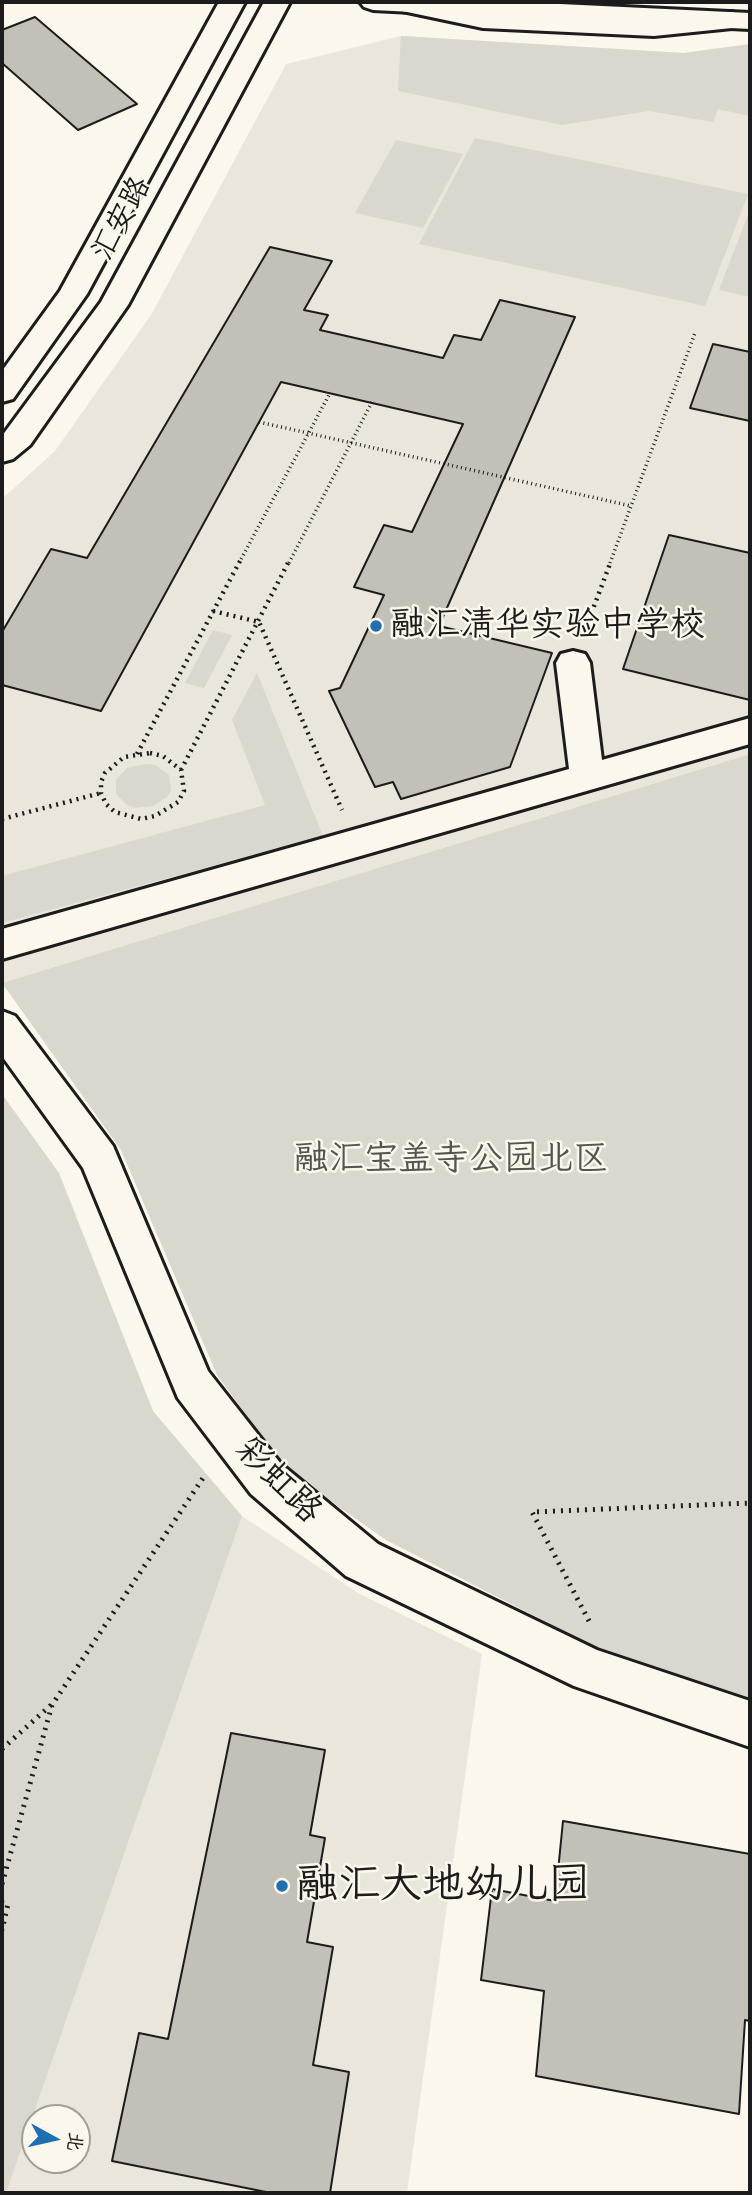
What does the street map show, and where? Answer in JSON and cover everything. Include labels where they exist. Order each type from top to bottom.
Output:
[{"type":"street","name":"汇安路","points":[[2,392],[73,294],[232,2]]},
{"type":"street","name":"汇安路","points":[[2,452],[19,438],[114,305],[277,2]]},
{"type":"street","points":[[385,2],[483,20],[641,28],[742,20]]},
{"type":"street","points":[[573,663],[587,777]]},
{"type":"street","points":[[2,944],[750,730]]},
{"type":"street","name":"彩虹路","points":[[2,1027],[99,1158],[193,1384],[266,1479],[362,1560],[590,1670],[750,1724]]},
{"type":"path","points":[[573,663],[695,333]]},
{"type":"path","points":[[137,754],[330,393]]},
{"type":"path","points":[[181,770],[163,756],[137,754],[113,764],[101,782],[101,793],[106,804],[127,817],[141,819],[155,816],[178,802],[184,791],[181,770],[372,402]]},
{"type":"path","points":[[260,422],[631,506]]},
{"type":"path","points":[[213,611],[259,622]]},
{"type":"path","points":[[259,622],[356,843]]},
{"type":"path","points":[[2,819],[101,793]]},
{"type":"path","points":[[2,1749],[52,1704],[205,1475]]},
{"type":"path","points":[[620,1681],[532,1511],[750,1503]]},
{"type":"path","points":[[2,1884],[52,1704]]},
{"type":"path","points":[[2,1903],[8,1904],[2,1930]]},
{"type":"shaded area","name":"融汇清华实验中学校","points":[[401,36],[684,53],[750,44],[750,754],[2,983],[2,499],[55,451],[151,315],[286,64]]},
{"type":"shaded area","name":"融汇大地幼儿园","points":[[242,1516],[358,1593],[482,1654],[407,2193],[6,2193],[21,2150],[21,2174],[91,2174],[91,2104],[37,2104]]},
{"type":"green space","points":[[401,36],[684,53],[750,44],[750,116],[718,109],[713,122],[649,111],[562,125],[398,91]]},
{"type":"green space","points":[[475,138],[748,194],[705,306],[419,244]]},
{"type":"green space","points":[[396,140],[463,154],[423,228],[355,213]]},
{"type":"green space","points":[[750,212],[750,297],[719,290]]},
{"type":"green space","points":[[213,630],[232,635],[204,688],[185,683]]},
{"type":"green space","points":[[257,673],[323,836],[2,923],[2,876],[265,805],[232,720]]},
{"type":"green space","name":"融汇宝盖寺公园北区","points":[[750,754],[750,1700],[599,1649],[386,1540],[285,1469],[217,1375],[121,1150],[2,983]]},
{"type":"green space","points":[[155,765],[169,775],[171,790],[167,797],[153,806],[135,808],[127,805],[116,794],[116,780],[127,768]]},
{"type":"green space","points":[[2,1094],[59,1173],[153,1411],[242,1516],[37,2104],[21,2104],[21,2150],[6,2193],[2,2193]]},
{"type":"building","points":[[35,17],[137,104],[78,130],[2,63],[2,30]]},
{"type":"building","points":[[270,247],[332,261],[304,310],[328,315],[320,330],[443,358],[454,335],[481,340],[500,300],[575,317],[439,626],[552,653],[510,767],[401,799],[393,782],[375,787],[329,691],[340,688],[384,595],[354,587],[384,525],[412,532],[463,424],[281,382],[101,711],[2,685],[2,632],[51,549],[87,558]]},
{"type":"building","points":[[713,344],[750,352],[750,421],[690,408]]},
{"type":"building","points":[[669,535],[750,553],[750,700],[623,669]]},
{"type":"building","points":[[231,1733],[325,1750],[310,1835],[325,1838],[307,1942],[333,1947],[313,2065],[349,2072],[330,2193],[271,2193],[112,2161],[139,2033],[168,2039]]},
{"type":"building","points":[[563,1821],[750,1854],[750,2021],[745,2020],[739,2114],[536,2076],[544,1991],[481,1980],[492,1889],[555,1901]]},
{"type":"place","name":"融汇清华实验中学校","points":[[376,626]]},
{"type":"place","name":"融汇大地幼儿园","points":[[282,1886]]}]
